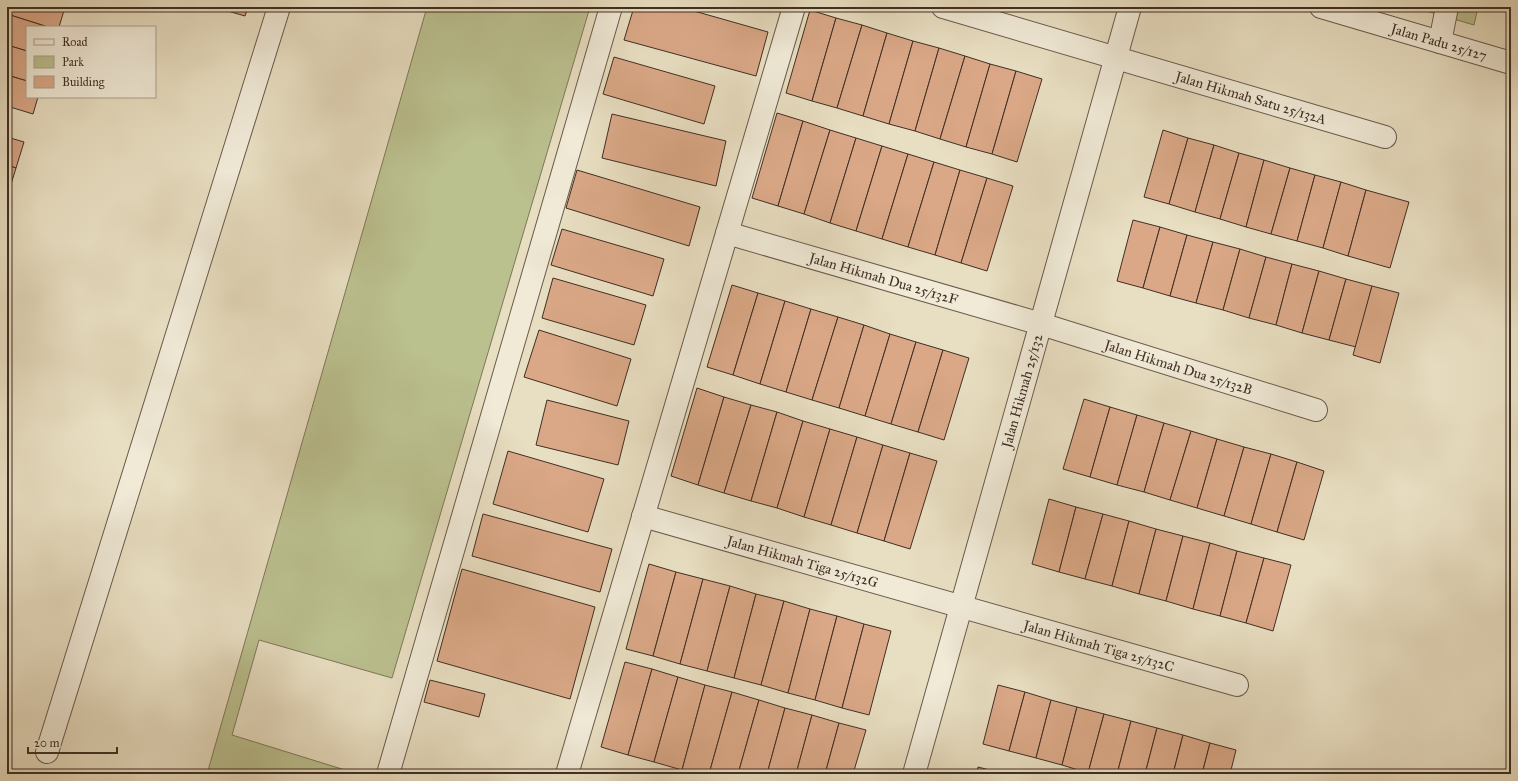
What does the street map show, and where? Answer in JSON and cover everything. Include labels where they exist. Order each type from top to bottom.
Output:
[{"type":"street","points":[[47,752],[279,7]]},
{"type":"street","points":[[388,774],[611,7]]},
{"type":"street","points":[[567,774],[794,7]]},
{"type":"street","name":"Jalan Hikmah Satu 25/132A","points":[[943,7],[1385,137]]},
{"type":"street","name":"Jalan Hikmah 25/132","points":[[914,774],[1130,7]]},
{"type":"street","name":"Jalan Padu 25/127","points":[[1321,7],[1511,63]]},
{"type":"street","points":[[1440,42],[1447,7]]},
{"type":"street","name":"Jalan Hikmah Dua 25/132F","points":[[727,233],[1041,324]]},
{"type":"street","name":"Jalan Hikmah Dua 25/132B","points":[[1041,324],[1316,410]]},
{"type":"street","name":"Jalan Hikmah Tiga 25/132G","points":[[644,516],[962,606]]},
{"type":"street","name":"Jalan Hikmah Tiga 25/132C","points":[[962,606],[1237,685]]},
{"type":"green space","points":[[427,7],[590,7],[392,678],[259,640],[232,735],[358,774],[207,774]]},
{"type":"green space","points":[[1413,7],[1478,7],[1474,25]]},
{"type":"building","points":[[7,7],[65,7],[59,26],[45,26],[7,14]]},
{"type":"building","points":[[214,7],[248,7],[245,16]]},
{"type":"building","points":[[634,7],[680,7],[768,32],[756,76],[624,40]]},
{"type":"building","points":[[810,10],[836,18],[812,101],[786,93]]},
{"type":"building","points":[[7,14],[45,26],[26,26],[26,51],[7,45]]},
{"type":"building","points":[[836,18],[862,25],[837,108],[812,101]]},
{"type":"building","points":[[862,25],[887,33],[863,116],[837,108]]},
{"type":"building","points":[[887,33],[913,41],[889,124],[863,116]]},
{"type":"building","points":[[913,41],[939,48],[915,131],[889,124]]},
{"type":"building","points":[[7,45],[26,51],[26,81],[7,75]]},
{"type":"building","points":[[939,48],[965,56],[940,139],[915,131]]},
{"type":"building","points":[[965,56],[990,64],[966,147],[940,139]]},
{"type":"building","points":[[614,57],[715,86],[704,124],[603,94]]},
{"type":"building","points":[[990,64],[1016,71],[992,154],[966,147]]},
{"type":"building","points":[[1016,71],[1042,79],[1017,162],[992,154]]},
{"type":"building","points":[[7,75],[26,81],[26,98],[38,98],[33,114],[7,106]]},
{"type":"building","points":[[777,113],[803,121],[778,206],[752,198]]},
{"type":"building","points":[[612,114],[726,141],[716,186],[602,158]]},
{"type":"building","points":[[803,121],[830,130],[804,214],[778,206]]},
{"type":"building","points":[[830,130],[856,138],[830,223],[804,214]]},
{"type":"building","points":[[1163,130],[1188,138],[1169,204],[1144,197]]},
{"type":"building","points":[[7,137],[24,142],[16,168],[7,165]]},
{"type":"building","points":[[856,138],[882,146],[856,231],[830,223]]},
{"type":"building","points":[[1188,138],[1214,145],[1195,212],[1169,204]]},
{"type":"building","points":[[1214,145],[1239,153],[1220,219],[1195,212]]},
{"type":"building","points":[[882,146],[908,154],[882,239],[856,231]]},
{"type":"building","points":[[1239,153],[1264,160],[1246,227],[1220,219]]},
{"type":"building","points":[[908,154],[934,162],[908,247],[882,239]]},
{"type":"building","points":[[1264,160],[1290,168],[1271,234],[1246,227]]},
{"type":"building","points":[[934,162],[960,170],[935,255],[908,247]]},
{"type":"building","points":[[7,165],[16,168],[8,194],[7,194]]},
{"type":"building","points":[[1290,168],[1315,175],[1297,241],[1271,234]]},
{"type":"building","points":[[577,170],[700,207],[689,246],[566,208]]},
{"type":"building","points":[[960,170],[987,178],[961,263],[935,255]]},
{"type":"building","points":[[1315,175],[1341,182],[1323,248],[1297,241]]},
{"type":"building","points":[[987,178],[1013,186],[987,271],[961,263]]},
{"type":"building","points":[[1341,182],[1366,190],[1348,256],[1323,248]]},
{"type":"building","points":[[1366,190],[1409,202],[1390,268],[1348,256]]},
{"type":"building","points":[[1133,220],[1160,227],[1143,288],[1117,281]]},
{"type":"building","points":[[1160,227],[1187,235],[1170,296],[1143,288]]},
{"type":"building","points":[[562,229],[664,259],[653,296],[551,265]]},
{"type":"building","points":[[1187,235],[1213,242],[1196,303],[1170,296]]},
{"type":"building","points":[[1213,242],[1240,249],[1223,310],[1196,303]]},
{"type":"building","points":[[1240,249],[1266,257],[1249,318],[1223,310]]},
{"type":"building","points":[[1266,257],[1292,264],[1276,325],[1249,318]]},
{"type":"building","points":[[1292,264],[1319,271],[1302,333],[1276,325]]},
{"type":"building","points":[[1319,271],[1346,279],[1329,340],[1302,333]]},
{"type":"building","points":[[553,278],[646,305],[634,345],[542,318]]},
{"type":"building","points":[[1346,279],[1372,286],[1356,347],[1329,340]]},
{"type":"building","points":[[732,285],[758,293],[733,375],[707,367]]},
{"type":"building","points":[[1372,286],[1399,293],[1380,363],[1353,355]]},
{"type":"building","points":[[758,293],[785,301],[760,384],[733,375]]},
{"type":"building","points":[[785,301],[811,309],[786,392],[760,384]]},
{"type":"building","points":[[811,309],[838,317],[812,400],[786,392]]},
{"type":"building","points":[[838,317],[864,325],[839,408],[812,400]]},
{"type":"building","points":[[864,325],[890,334],[865,416],[839,408]]},
{"type":"building","points":[[539,330],[631,359],[617,406],[524,377]]},
{"type":"building","points":[[890,334],[916,342],[891,424],[865,416]]},
{"type":"building","points":[[916,342],[943,350],[918,432],[891,424]]},
{"type":"building","points":[[943,350],[969,358],[944,440],[918,432]]},
{"type":"building","points":[[697,388],[724,397],[698,485],[671,476]]},
{"type":"building","points":[[724,397],[751,405],[724,493],[698,485]]},
{"type":"building","points":[[1084,399],[1110,407],[1090,477],[1063,469]]},
{"type":"building","points":[[547,400],[629,421],[618,465],[536,445]]},
{"type":"building","points":[[751,405],[777,412],[751,501],[724,493]]},
{"type":"building","points":[[1110,407],[1137,415],[1117,485],[1090,477]]},
{"type":"building","points":[[777,412],[803,421],[777,508],[751,501]]},
{"type":"building","points":[[1137,415],[1164,423],[1144,492],[1117,485]]},
{"type":"building","points":[[803,421],[830,429],[804,517],[777,508]]},
{"type":"building","points":[[1164,423],[1191,431],[1170,500],[1144,492]]},
{"type":"building","points":[[830,429],[857,437],[831,525],[804,517]]},
{"type":"building","points":[[1191,431],[1217,439],[1197,508],[1170,500]]},
{"type":"building","points":[[857,437],[883,445],[857,533],[831,525]]},
{"type":"building","points":[[1217,439],[1244,447],[1224,516],[1197,508]]},
{"type":"building","points":[[883,445],[910,453],[884,541],[857,533]]},
{"type":"building","points":[[1244,447],[1271,454],[1251,524],[1224,516]]},
{"type":"building","points":[[508,451],[604,479],[588,532],[493,504]]},
{"type":"building","points":[[910,453],[937,461],[910,549],[884,541]]},
{"type":"building","points":[[1271,454],[1297,462],[1277,532],[1251,524]]},
{"type":"building","points":[[1297,462],[1324,471],[1304,540],[1277,532]]},
{"type":"building","points":[[1049,499],[1076,507],[1059,572],[1032,564]]},
{"type":"building","points":[[1076,507],[1103,514],[1085,579],[1059,572]]},
{"type":"building","points":[[483,514],[612,549],[600,592],[472,556]]},
{"type":"building","points":[[1103,514],[1129,521],[1112,586],[1085,579]]},
{"type":"building","points":[[1129,521],[1156,529],[1139,594],[1112,586]]},
{"type":"building","points":[[1156,529],[1183,536],[1166,601],[1139,594]]},
{"type":"building","points":[[1183,536],[1210,543],[1193,609],[1166,601]]},
{"type":"building","points":[[1210,543],[1237,551],[1220,616],[1193,609]]},
{"type":"building","points":[[1237,551],[1264,558],[1246,623],[1220,616]]},
{"type":"building","points":[[1264,558],[1291,565],[1273,631],[1246,623]]},
{"type":"building","points":[[649,564],[676,572],[653,656],[626,649]]},
{"type":"building","points":[[462,569],[595,607],[570,699],[437,661]]},
{"type":"building","points":[[676,572],[703,579],[680,664],[653,656]]},
{"type":"building","points":[[703,579],[730,586],[707,671],[680,664]]},
{"type":"building","points":[[730,586],[756,594],[734,678],[707,671]]},
{"type":"building","points":[[756,594],[784,601],[761,685],[734,678]]},
{"type":"building","points":[[784,601],[810,609],[788,693],[761,685]]},
{"type":"building","points":[[810,609],[837,616],[815,700],[788,693]]},
{"type":"building","points":[[837,616],[864,624],[842,708],[815,700]]},
{"type":"building","points":[[864,624],[891,631],[869,715],[842,708]]},
{"type":"building","points":[[625,662],[652,669],[628,755],[601,747]]},
{"type":"building","points":[[652,669],[678,677],[654,762],[628,755]]},
{"type":"building","points":[[678,677],[705,685],[682,770],[654,762]]},
{"type":"building","points":[[430,680],[485,694],[479,717],[424,702]]},
{"type":"building","points":[[705,685],[732,692],[709,774],[695,774],[682,770]]},
{"type":"building","points":[[998,685],[1025,692],[1009,751],[983,744]]},
{"type":"building","points":[[732,692],[759,700],[738,774],[709,774]]},
{"type":"building","points":[[1025,692],[1051,700],[1036,758],[1009,751]]},
{"type":"building","points":[[759,700],[785,708],[767,774],[738,774]]},
{"type":"building","points":[[1051,700],[1077,707],[1062,765],[1036,758]]},
{"type":"building","points":[[1077,707],[1104,714],[1088,773],[1062,765]]},
{"type":"building","points":[[785,708],[812,715],[796,774],[767,774]]},
{"type":"building","points":[[1104,714],[1131,721],[1117,774],[1088,773]]},
{"type":"building","points":[[812,715],[839,723],[825,774],[796,774]]},
{"type":"building","points":[[1131,721],[1157,728],[1145,774],[1117,774]]},
{"type":"building","points":[[839,723],[866,730],[853,774],[825,774]]},
{"type":"building","points":[[1157,728],[1183,735],[1173,774],[1145,774]]},
{"type":"building","points":[[1183,735],[1210,743],[1202,774],[1173,774]]},
{"type":"building","points":[[1210,743],[1236,750],[1230,774],[1202,774]]},
{"type":"building","points":[[978,767],[1005,774],[976,774]]}]
